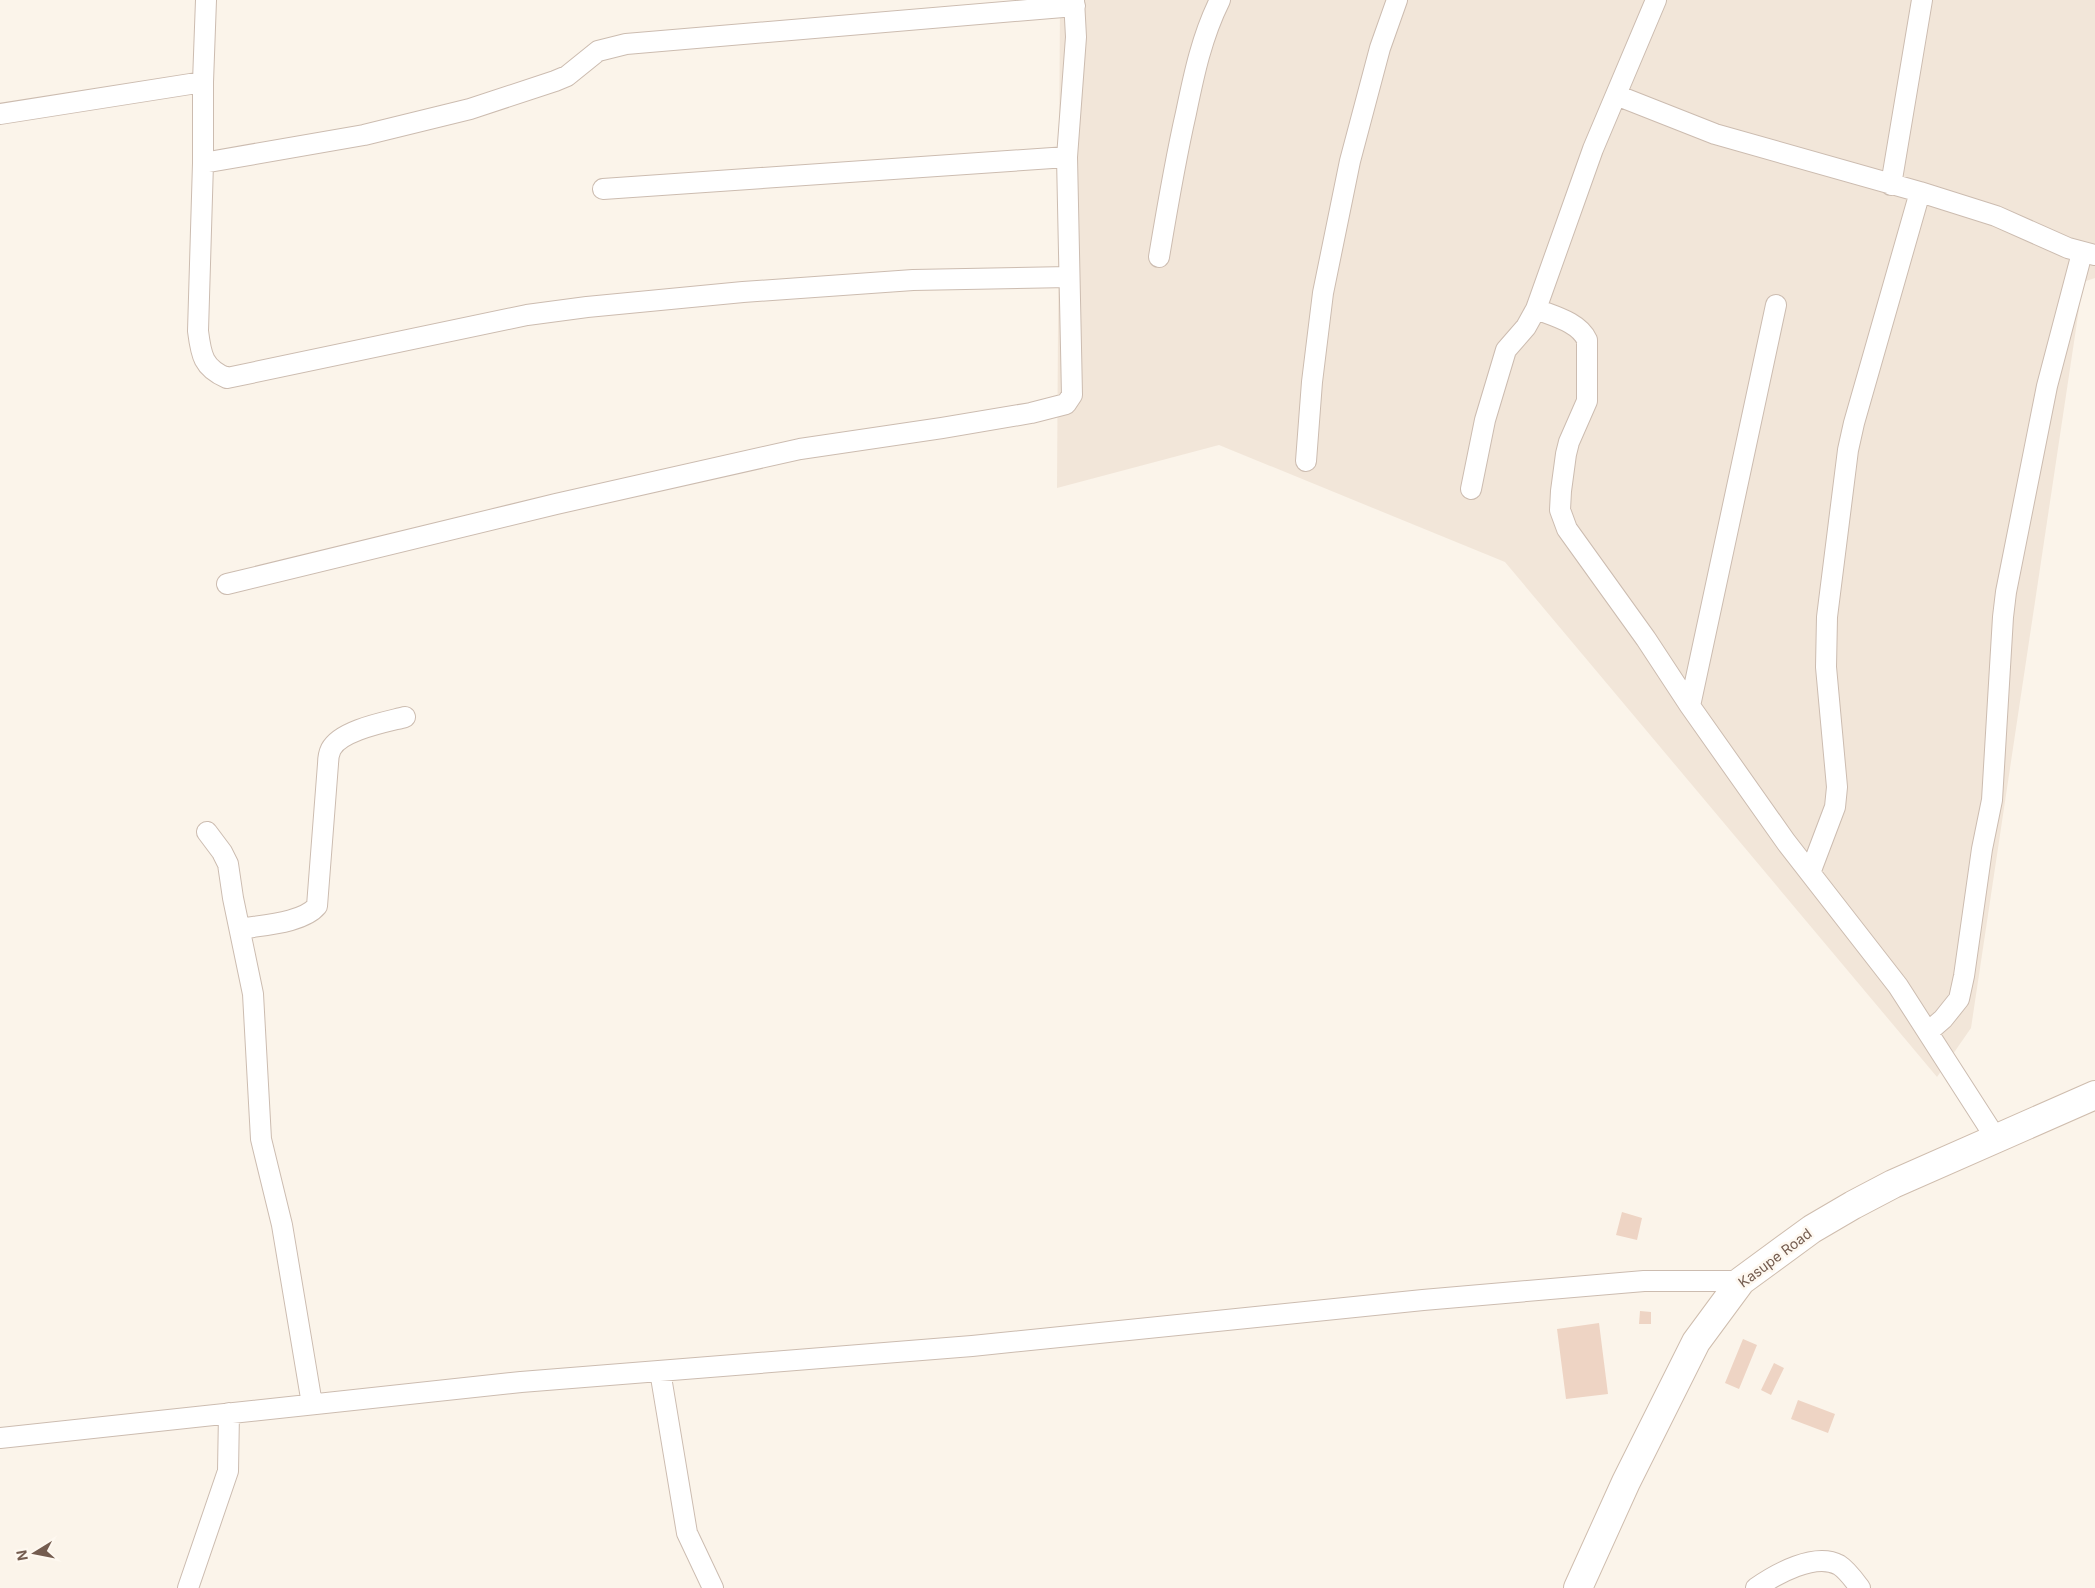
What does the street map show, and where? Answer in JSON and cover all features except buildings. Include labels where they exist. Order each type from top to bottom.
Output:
[{"type":"street","points":[[206,0],[198,331],[201,352],[212,372],[227,378],[527,316],[587,307],[743,292],[913,280],[1069,277]]},
{"type":"street","points":[[1159,257],[1172,174],[1197,60],[1207,27],[1220,0]]},
{"type":"street","points":[[1306,461],[1312,382],[1323,293],[1350,161],[1380,48],[1397,0]]},
{"type":"street","points":[[1471,489],[1485,420],[1506,350],[1526,327],[1536,309],[1593,149],[1656,0]]},
{"type":"street","points":[[1891,185],[1922,0]]},
{"type":"street","points":[[203,163],[364,135],[470,109],[555,81],[567,76],[598,52],[626,44],[1075,3],[1075,43],[1067,157],[1072,394],[1070,400],[1061,407],[942,428],[800,449],[556,504],[227,584]]},
{"type":"street","points":[[0,114],[203,82]]},
{"type":"street","points":[[1616,95],[1715,134],[1920,192],[1996,216],[2088,254],[2047,386],[2006,592],[1992,800],[1982,849],[1964,976],[1959,999],[1943,1019],[1928,1032]]},
{"type":"street","points":[[603,189],[1067,157]]},
{"type":"street","points":[[1810,872],[1835,807],[1837,786],[1826,667],[1826,643],[1827,617],[1847,458],[1854,423],[1920,192]]},
{"type":"street","points":[[1690,706],[1776,305]]},
{"type":"street","points":[[1536,309],[1576,327],[1587,340],[1587,400],[1566,454],[1560,510],[1567,529],[1646,639],[1690,706],[1810,872],[1898,986],[1997,1140]]},
{"type":"street","points":[[240,929],[310,914],[317,906],[328,764],[332,748],[338,740],[357,731],[405,717]]},
{"type":"street","points":[[207,832],[222,852],[228,864],[253,994],[261,1139],[282,1224],[312,1404]]},
{"type":"street","name":"Kasupe Road","points":[[1578,1588],[1626,1482],[1696,1342],[1741,1281],[1812,1229],[1852,1205],[1893,1184],[1997,1140],[2095,1095]]},
{"type":"street","points":[[0,1438],[520,1382],[972,1346],[1423,1300],[1644,1281],[1741,1281]]},
{"type":"street","points":[[660,1371],[687,1533],[713,1588]]},
{"type":"street","points":[[188,1588],[228,1472],[229,1413]]},
{"type":"street","points":[[1756,1588],[1798,1565],[1819,1560],[1831,1562],[1845,1569],[1860,1588]]},
{"type":"shaded area","points":[[1060,0],[2095,0],[2095,278],[2083,282],[1971,1028],[1937,1077],[1505,562],[1219,445],[1057,488]]}]
